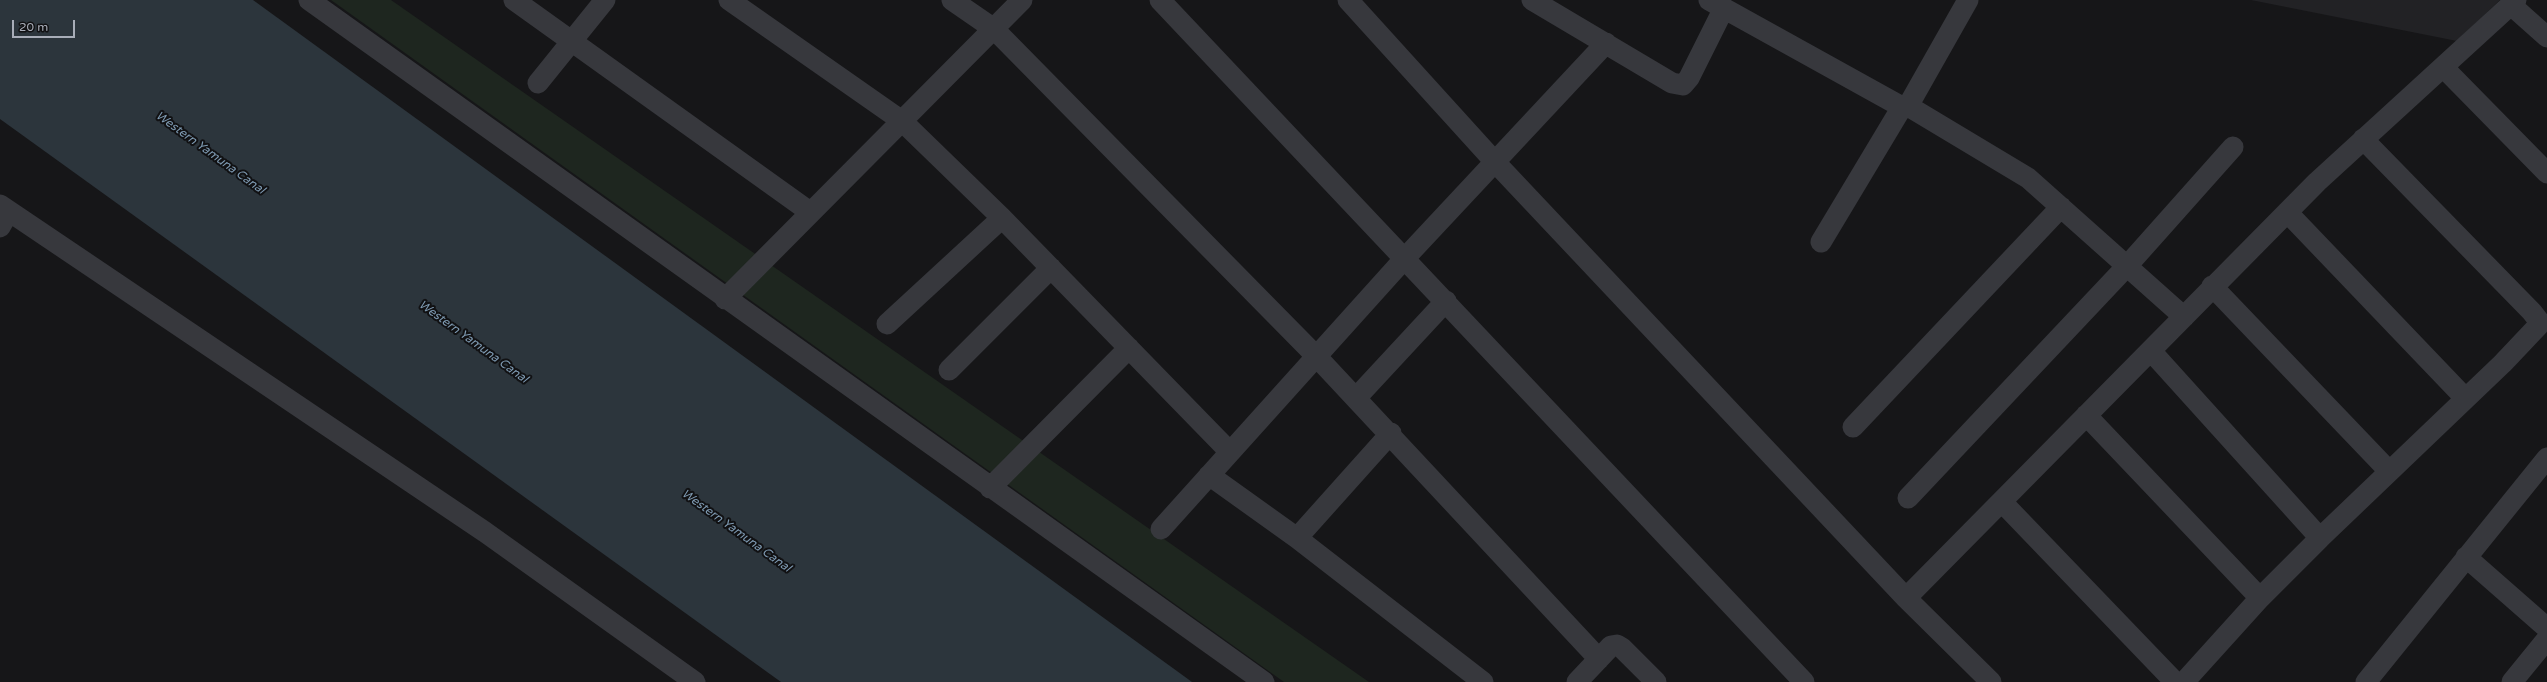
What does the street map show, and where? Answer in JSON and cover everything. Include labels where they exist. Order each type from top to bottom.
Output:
[{"type":"street","points":[[309,0],[725,299],[1264,682]]},
{"type":"street","points":[[514,0],[570,42],[810,212]]},
{"type":"street","points":[[538,83],[605,0]]},
{"type":"street","points":[[729,0],[902,121],[1002,218],[1230,452]]},
{"type":"street","points":[[952,0],[994,29],[1317,356],[1598,659]]},
{"type":"street","points":[[725,299],[1022,0]]},
{"type":"street","points":[[1160,0],[1446,301],[1804,682]]},
{"type":"street","points":[[1348,0],[1495,162],[1906,598],[1991,682]]},
{"type":"street","points":[[1532,0],[1672,83],[1683,85],[1689,78],[1717,4],[1905,106],[2028,178],[2184,317]]},
{"type":"street","points":[[1821,242],[1968,0]]},
{"type":"street","points":[[1906,598],[2184,317],[2212,286],[2287,212],[2363,139],[2514,2],[2547,37]]},
{"type":"street","points":[[1161,529],[1405,258],[1606,43]]},
{"type":"street","points":[[2443,67],[2547,173]]},
{"type":"street","points":[[2184,682],[2260,598],[2320,538],[2532,335],[2539,321],[2363,139]]},
{"type":"street","points":[[1908,498],[2127,266],[2233,147]]},
{"type":"street","points":[[1853,427],[2061,207]]},
{"type":"street","points":[[2287,212],[2465,398]]},
{"type":"street","points":[[3,214],[478,528],[695,682]]},
{"type":"street","points":[[887,324],[1002,218]]},
{"type":"street","points":[[949,370],[1051,268]]},
{"type":"street","points":[[2212,286],[2389,471]]},
{"type":"street","points":[[1356,398],[1446,301]]},
{"type":"street","points":[[990,488],[1129,348]]},
{"type":"street","points":[[2150,351],[2320,538]]},
{"type":"street","points":[[2086,415],[2260,598]]},
{"type":"street","points":[[1297,538],[1390,433]]},
{"type":"street","points":[[2366,682],[2547,458]]},
{"type":"street","points":[[1209,475],[1297,538],[1483,682]]},
{"type":"street","points":[[2002,502],[2175,682]]},
{"type":"street","points":[[2466,557],[2547,628]]},
{"type":"street","points":[[2512,682],[2547,639]]},
{"type":"street","points":[[1577,682],[1611,646],[1617,645],[1622,648],[1656,682]]},
{"type":"shaded area","points":[[331,0],[391,0],[1369,682],[1284,682]]},
{"type":"shaded area","points":[[2251,0],[2500,0],[2457,41]]},
{"type":"water","name":"Western Yamuna Canal","points":[[0,0],[253,0],[1192,682],[781,682],[0,119]]}]
